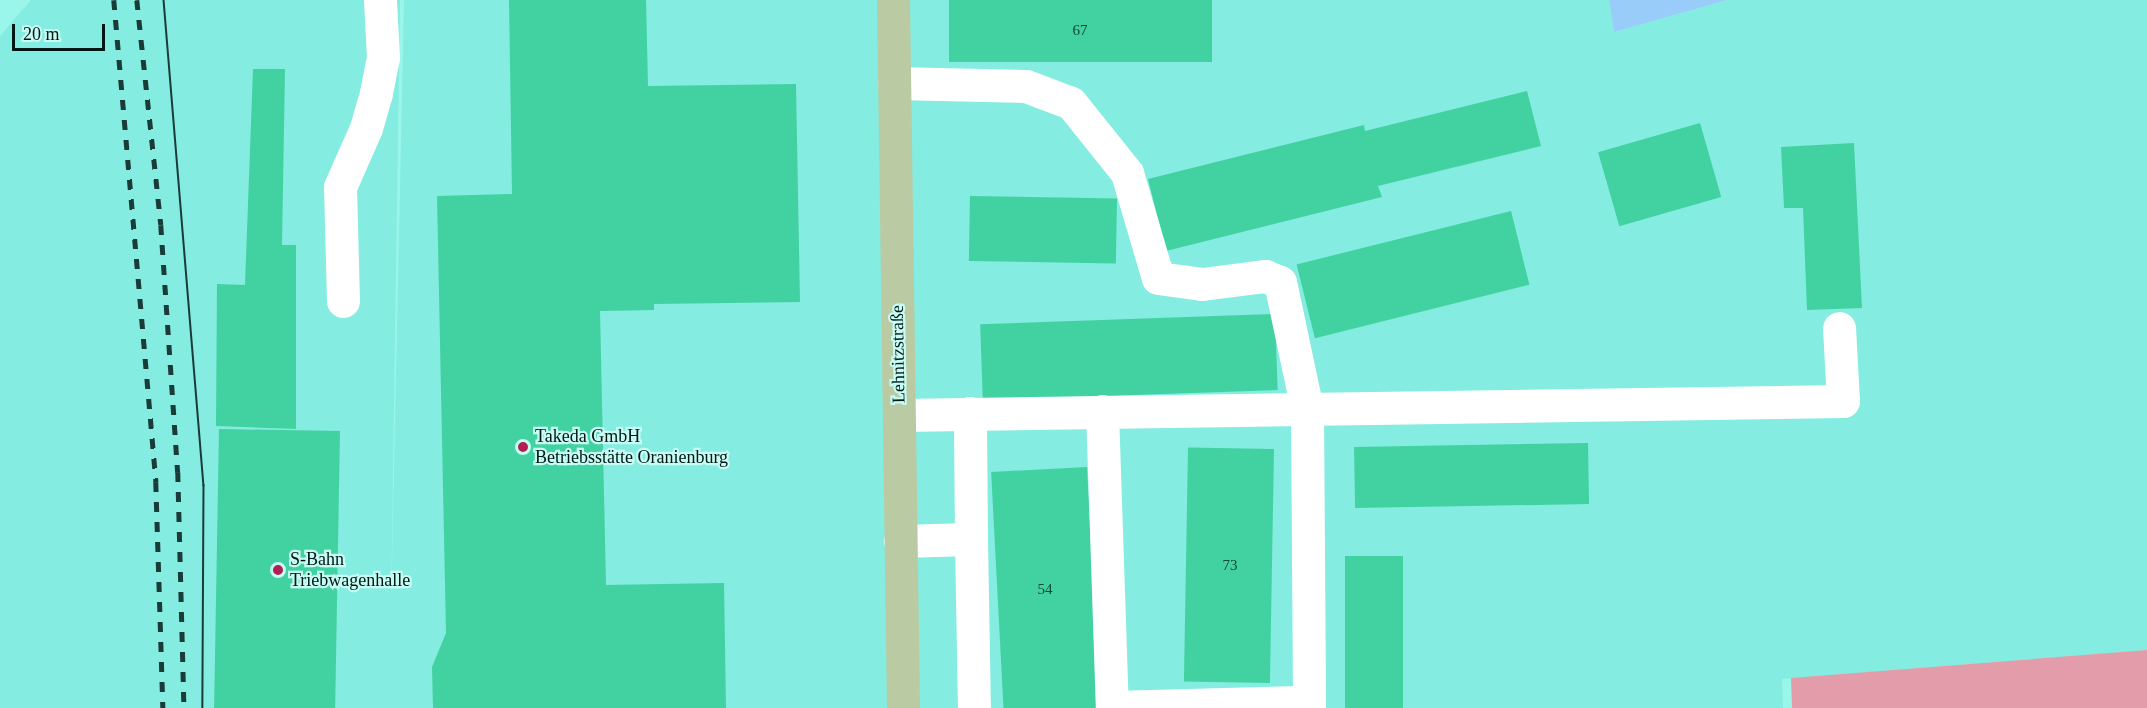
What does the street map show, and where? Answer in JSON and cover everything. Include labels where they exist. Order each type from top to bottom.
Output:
[{"type":"main road","name":"Lehnitzstraße","points":[[893,0],[903,708]]},
{"type":"lane","points":[[343,302],[340,188],[366,128],[376,93],[383,58],[380,0]]},
{"type":"lane","points":[[894,83],[1026,86],[1071,103],[1127,173],[1158,278],[1202,284],[1265,276],[1280,282],[1307,409],[1309,705],[1112,707],[1102,411]]},
{"type":"lane","points":[[899,415],[1843,401],[1839,328]]},
{"type":"lane","points":[[970,413],[974,708]]},
{"type":"lane","points":[[900,541],[970,539]]},
{"type":"shaded area","points":[[31,0],[400,0],[391,611],[404,0],[1609,0],[1614,32],[1727,0],[2147,0],[2147,650],[1782,679],[1783,708],[0,708],[0,36]]},
{"type":"shaded area","points":[[1609,0],[1727,0],[1614,32]]},
{"type":"shaded area","points":[[2147,650],[2147,708],[1792,708],[1791,678]]},
{"type":"building","name":"Takeda GmbH Betriebsstätte Oranienburg","points":[[509,0],[646,0],[648,86],[796,84],[800,302],[654,304],[654,310],[600,311],[606,585],[724,583],[726,708],[433,708],[432,667],[446,633],[437,196],[512,194]]},
{"type":"building","points":[[949,0],[1212,0],[1212,62],[949,62]]},
{"type":"building","points":[[253,69],[285,69],[282,245],[296,245],[296,429],[216,426],[217,284],[245,285]]},
{"type":"building","points":[[1527,91],[1541,146],[1378,186],[1382,197],[1166,251],[1148,179],[1364,125],[1365,131]]},
{"type":"building","points":[[1700,123],[1721,197],[1619,226],[1598,152]]},
{"type":"building","points":[[1854,143],[1862,308],[1807,310],[1803,208],[1784,208],[1781,147]]},
{"type":"building","points":[[970,196],[1117,199],[1116,264],[969,261]]},
{"type":"building","points":[[1511,211],[1529,285],[1315,338],[1297,264]]},
{"type":"building","points":[[1275,314],[1278,390],[983,400],[980,324]]},
{"type":"building","name":"S-Bahn Triebwagenhalle","points":[[219,429],[340,431],[335,708],[214,708]]},
{"type":"building","points":[[1588,443],[1589,504],[1355,508],[1354,447]]},
{"type":"building","points":[[1188,447],[1274,449],[1270,683],[1184,681]]},
{"type":"building","points":[[1087,467],[1100,708],[1003,708],[991,472]]},
{"type":"building","points":[[1345,556],[1403,556],[1403,708],[1345,708]]},
{"type":"tram line","points":[[164,0],[204,485],[203,708]]},
{"type":"railway","points":[[114,0],[156,482],[163,708]]},
{"type":"railway","points":[[137,0],[161,225],[178,472],[184,708]]},
{"type":"place","name":"Takeda GmbH Betriebsstätte Oranienburg","points":[[523,447]]},
{"type":"place","name":"S-Bahn Triebwagenhalle","points":[[278,570]]}]
